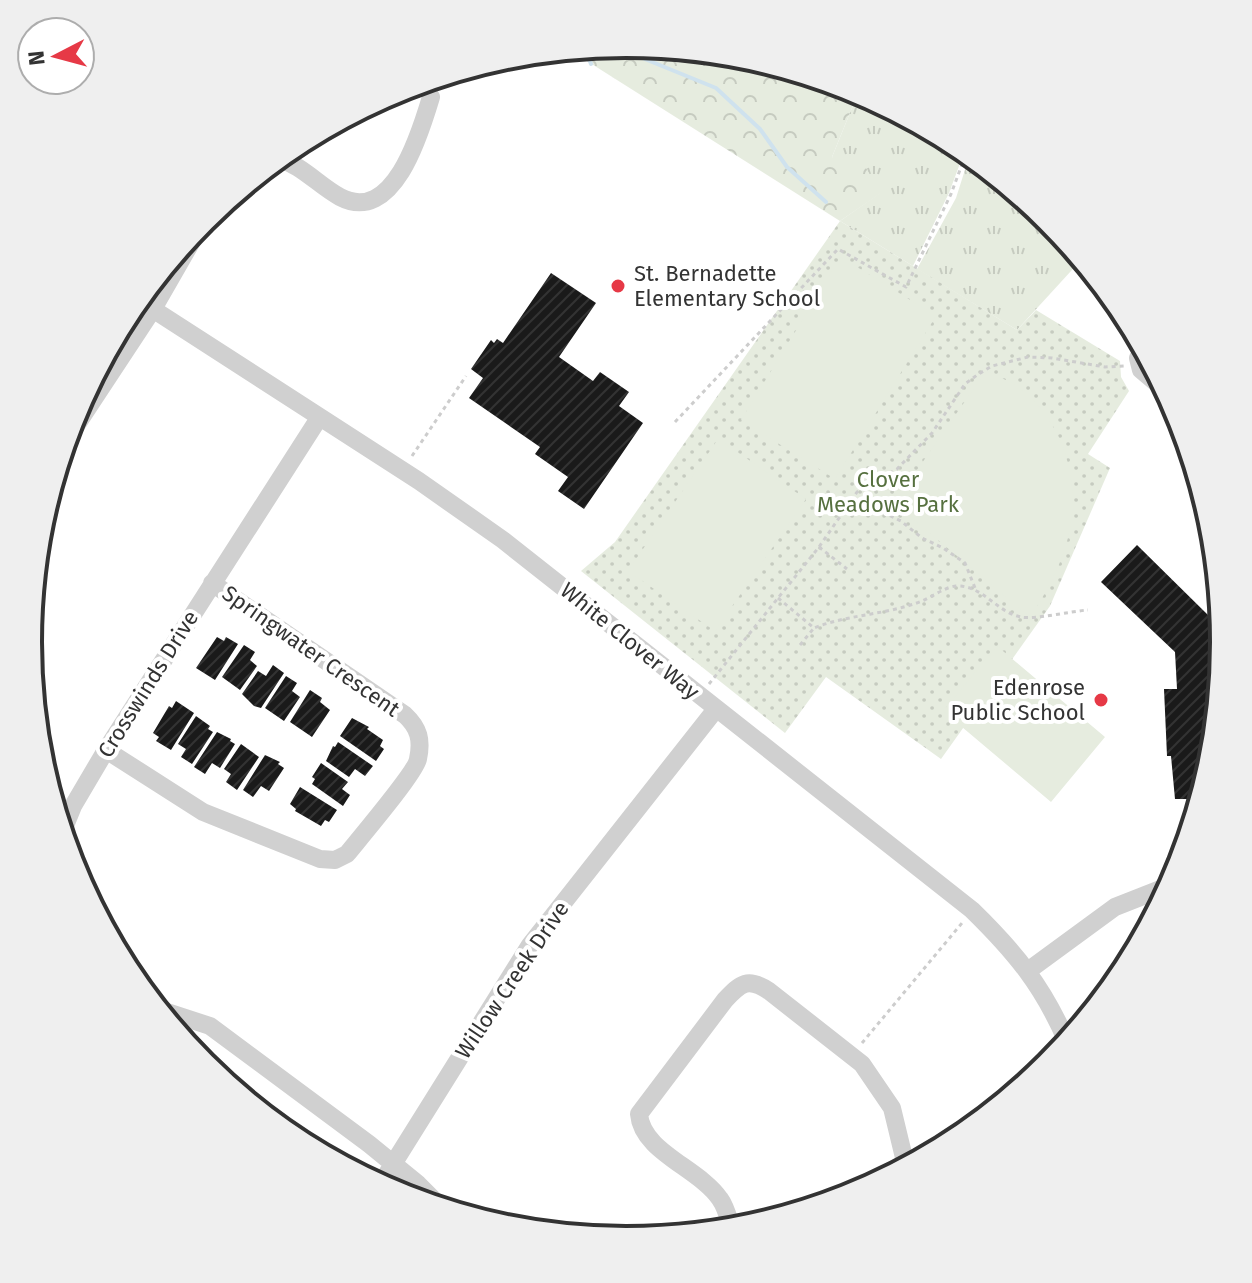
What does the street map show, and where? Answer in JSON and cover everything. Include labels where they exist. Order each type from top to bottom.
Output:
[{"type":"street","points":[[290,164],[340,197],[358,204],[374,200],[387,193],[418,141],[431,97]]},
{"type":"street","name":"White Clover Way","points":[[148,306],[503,540],[972,910],[1010,946],[1029,970],[1062,1030]]},
{"type":"street","name":"Crosswinds Drive","points":[[69,816],[106,750],[319,418]]},
{"type":"street","name":"Springwater Crescent","points":[[106,750],[203,812],[320,859],[335,860],[347,854],[418,763],[420,739],[417,727],[405,715],[212,583]]},
{"type":"street","name":"Willow Creek Drive","points":[[387,1174],[530,945],[716,709]]},
{"type":"street","points":[[1029,970],[1115,907],[1154,892]]},
{"type":"street","points":[[727,1216],[721,1200],[700,1178],[650,1140],[640,1126],[639,1114],[725,1000],[736,988],[749,983],[769,991],[862,1064],[892,1108],[903,1155]]},
{"type":"street","points":[[178,1015],[210,1026],[393,1164],[419,1187]]},
{"type":"path","points":[[675,422],[838,249],[906,287],[962,164]]},
{"type":"path","points":[[699,697],[819,547],[857,492],[897,469],[932,433],[965,384],[992,366],[1028,357],[1122,367],[1136,357]]},
{"type":"path","points":[[402,471],[466,376]]},
{"type":"path","points":[[854,497],[901,521],[922,538],[965,563],[975,588],[1002,609],[1020,617],[1036,618],[1088,610]]},
{"type":"path","points":[[819,547],[847,569]]},
{"type":"path","points":[[800,645],[814,628],[835,620],[907,607],[953,586],[975,588]]},
{"type":"path","points":[[778,598],[814,628]]},
{"type":"path","points":[[852,1056],[972,910]]},
{"type":"green space","points":[[584,59],[702,62],[777,77],[854,104],[832,157],[866,168],[881,193],[840,221]]},
{"type":"green space","points":[[854,104],[918,136],[960,163],[913,266],[840,221],[880,193],[832,157]]},
{"type":"green space","points":[[966,167],[1011,202],[1074,268],[1017,330],[917,269],[956,198]]},
{"type":"green space","name":"Clover Meadows Park","points":[[840,221],[1017,330],[1036,310],[1120,361],[1121,377],[1129,391],[1088,454],[1110,468],[1050,606],[941,759],[826,677],[785,733],[581,571],[615,542]]},
{"type":"green space","points":[[841,257],[936,316],[835,479],[741,420]]},
{"type":"green space","points":[[986,371],[1019,388],[1049,420],[1067,459],[1071,480],[1073,502],[1066,545],[1051,582],[1030,617],[902,510],[899,496]]},
{"type":"green space","points":[[718,439],[806,499],[715,631],[628,571]]},
{"type":"green space","points":[[997,646],[1105,737],[1051,802],[943,711]]},
{"type":"building","points":[[551,273],[596,303],[559,357],[593,381],[600,372],[629,392],[619,406],[643,423],[584,509],[558,491],[568,477],[535,454],[540,447],[469,398],[483,378],[471,369],[491,340],[494,343],[497,339],[503,343]]},
{"type":"building","points":[[1137,545],[1208,615],[1209,680],[1205,718],[1188,799],[1175,799],[1171,756],[1167,756],[1164,689],[1177,689],[1175,652],[1101,582]]},
{"type":"building","points":[[217,637],[224,641],[226,637],[238,644],[215,680],[196,668]]},
{"type":"building","points":[[244,645],[255,652],[250,660],[257,666],[240,690],[222,677]]},
{"type":"building","points":[[273,665],[284,673],[261,708],[254,706],[242,694],[258,671],[266,676]]},
{"type":"building","points":[[286,676],[297,683],[292,691],[300,697],[284,721],[265,708]]},
{"type":"building","points":[[310,690],[322,698],[320,702],[330,710],[312,737],[290,722]]},
{"type":"building","points":[[176,701],[194,713],[171,750],[156,741],[159,737],[153,733],[169,706],[172,708]]},
{"type":"building","points":[[196,716],[213,732],[192,764],[181,757],[186,749],[178,744]]},
{"type":"building","points":[[352,718],[369,727],[367,729],[383,740],[380,746],[384,749],[376,761],[340,736]]},
{"type":"building","points":[[217,732],[235,744],[220,768],[212,763],[205,774],[194,767]]},
{"type":"building","points":[[338,742],[373,766],[365,776],[355,769],[349,777],[326,761]]},
{"type":"building","points":[[241,744],[259,757],[237,790],[226,782],[231,774],[224,769]]},
{"type":"building","points":[[265,755],[280,762],[278,764],[284,768],[269,791],[261,786],[253,797],[243,790]]},
{"type":"building","points":[[321,763],[348,782],[342,789],[350,795],[343,806],[312,784],[315,779],[312,777]]},
{"type":"building","points":[[300,787],[337,810],[329,822],[325,820],[321,826],[295,811],[290,804]]},
{"type":"waterway","points":[[643,58],[716,88],[760,129],[787,167],[826,202]]},
{"type":"waterway","points":[[589,59],[591,64]]},
{"type":"place","name":"St. Bernadette Elementary School","points":[[618,286]]},
{"type":"place","name":"Edenrose Public School","points":[[1101,700]]}]
